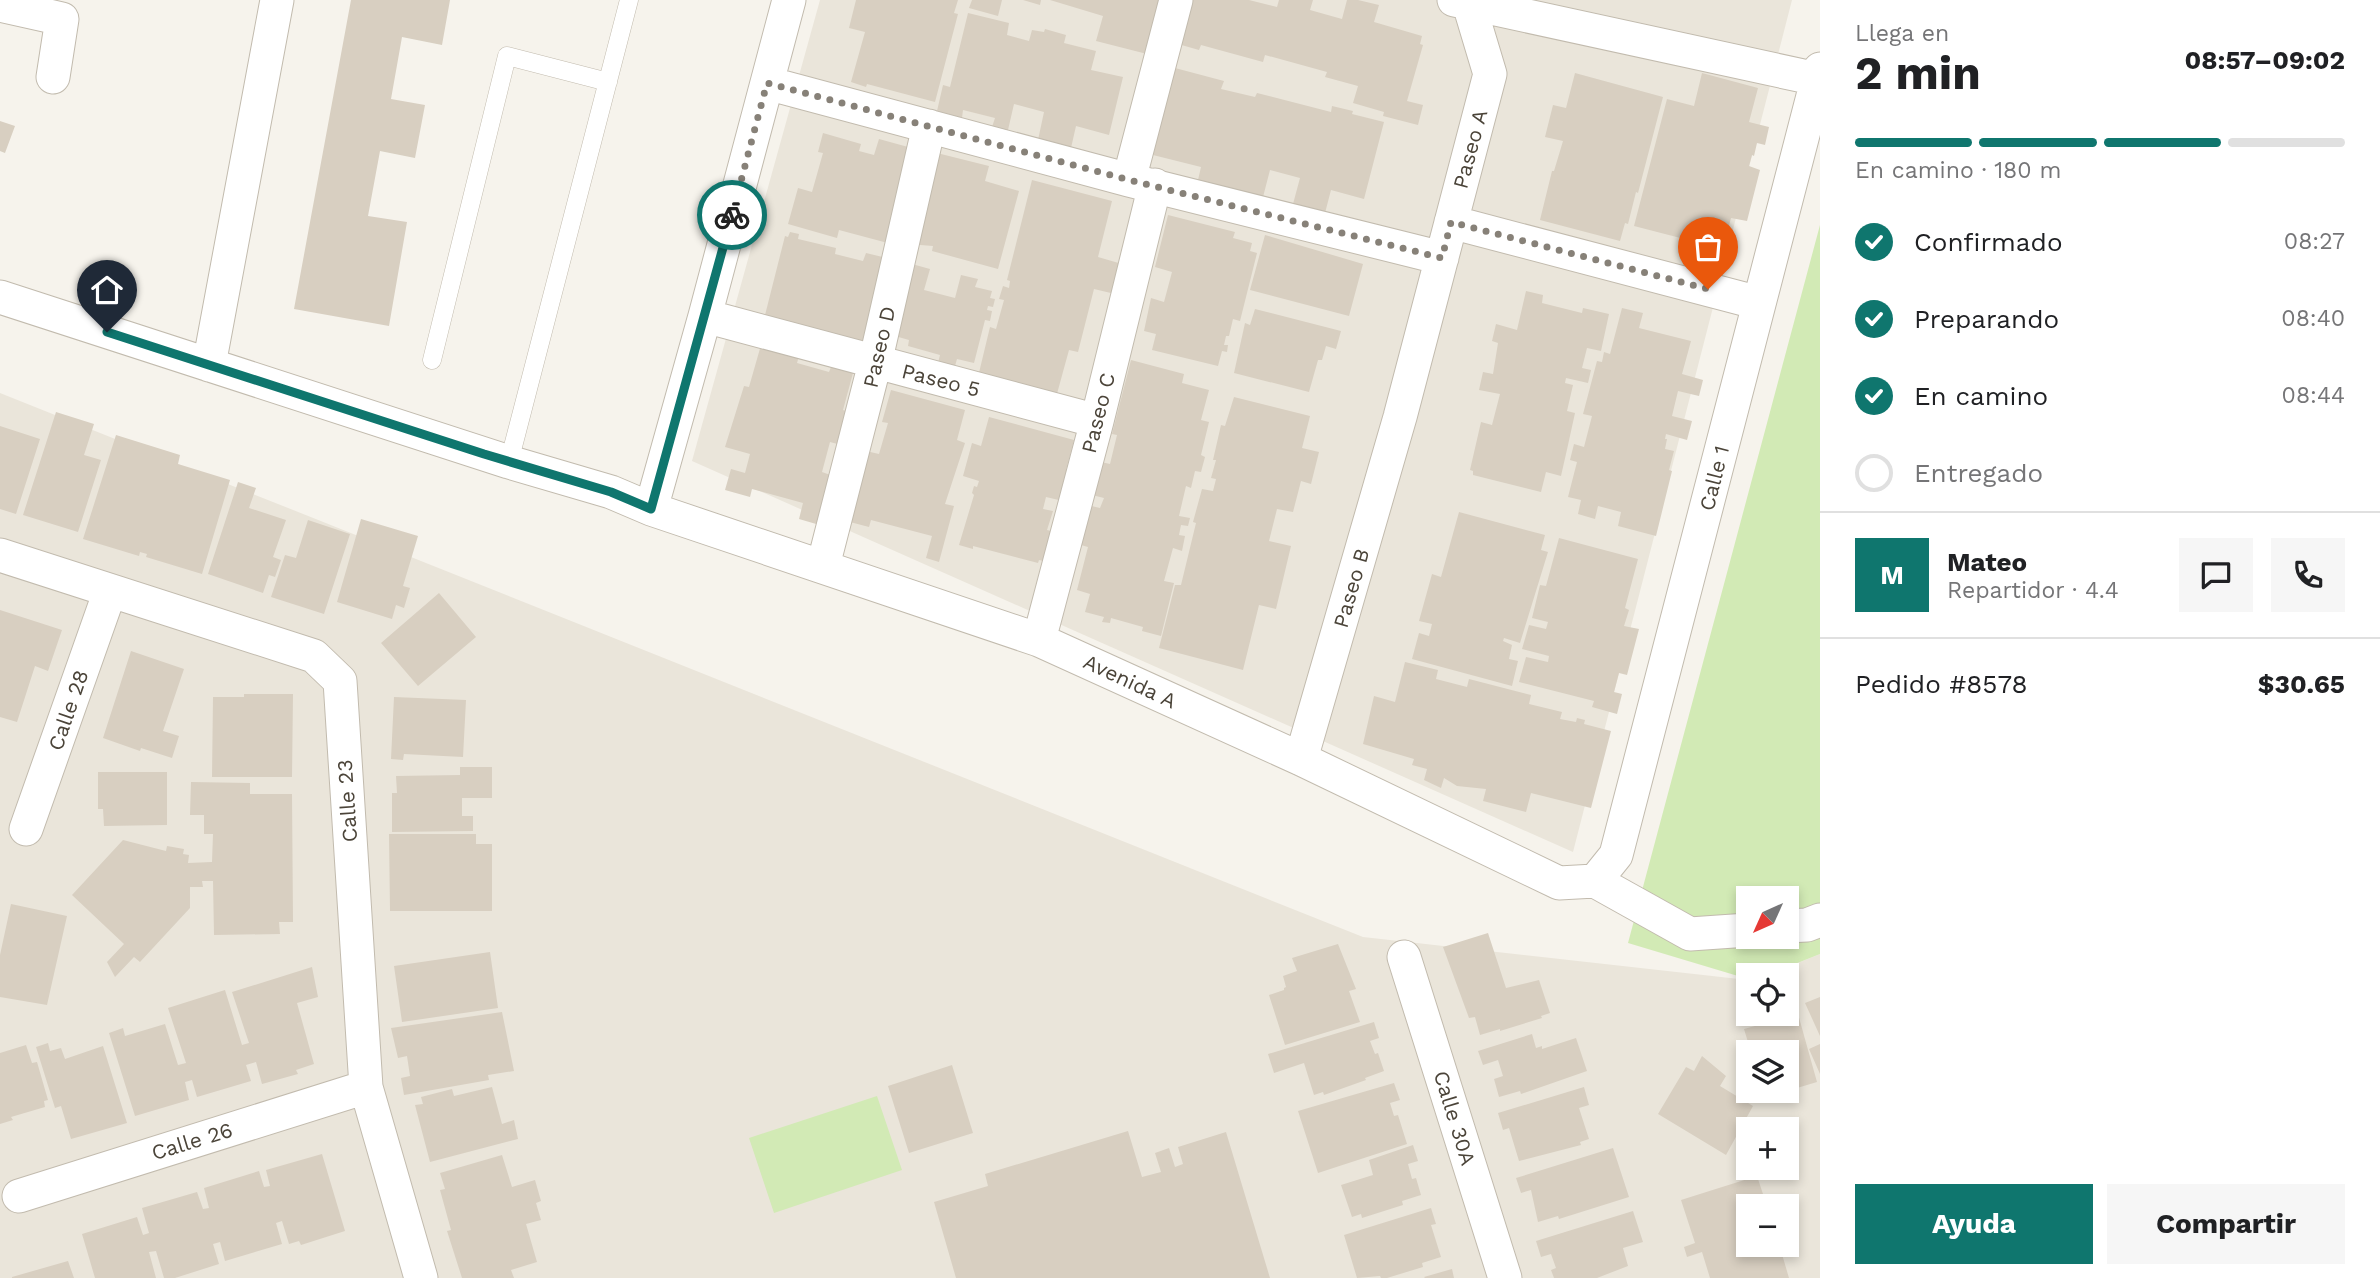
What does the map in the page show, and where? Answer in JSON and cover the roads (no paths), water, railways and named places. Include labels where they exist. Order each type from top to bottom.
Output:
[{"type":"street","points":[[209,365],[277,0]]},
{"type":"street","points":[[651,509],[789,0]]},
{"type":"street","name":"Paseo C","points":[[1039,640],[1097,421],[1176,0]]},
{"type":"street","points":[[1462,2],[1819,74]]},
{"type":"street","name":"Paseo A","points":[[1400,417],[1490,74],[1462,2]]},
{"type":"street","points":[[0,5],[62,19],[53,77]]},
{"type":"street","name":"Calle 1","points":[[1595,881],[1616,855],[1819,74]]},
{"type":"street","points":[[767,83],[1142,183],[1442,258]]},
{"type":"street","name":"Paseo D","points":[[823,566],[875,363],[929,126]]},
{"type":"street","points":[[1451,222],[1759,303]]},
{"type":"street","points":[[0,297],[509,462]]},
{"type":"street","name":"Paseo 5","points":[[705,316],[1097,421]]},
{"type":"street","name":"Paseo B","points":[[1301,759],[1400,417]]},
{"type":"street","name":"Avenida A","points":[[509,462],[611,492],[651,509],[1039,640],[1301,759],[1559,883],[1595,881]]},
{"type":"street","name":"Calle 23","points":[[0,555],[314,656],[340,681],[366,1087],[421,1278]]},
{"type":"street","name":"Calle 28","points":[[26,829],[110,591]]},
{"type":"street","points":[[1595,881],[1690,934],[1736,931]]},
{"type":"street","points":[[1799,925],[1820,920]]},
{"type":"street","name":"Calle 30A","points":[[1404,957],[1505,1278]]},
{"type":"street","name":"Calle 26","points":[[19,1196],[366,1087]]},
{"type":"lane","points":[[509,462],[629,0]]},
{"type":"lane","points":[[432,360],[507,56],[608,82]]}]
